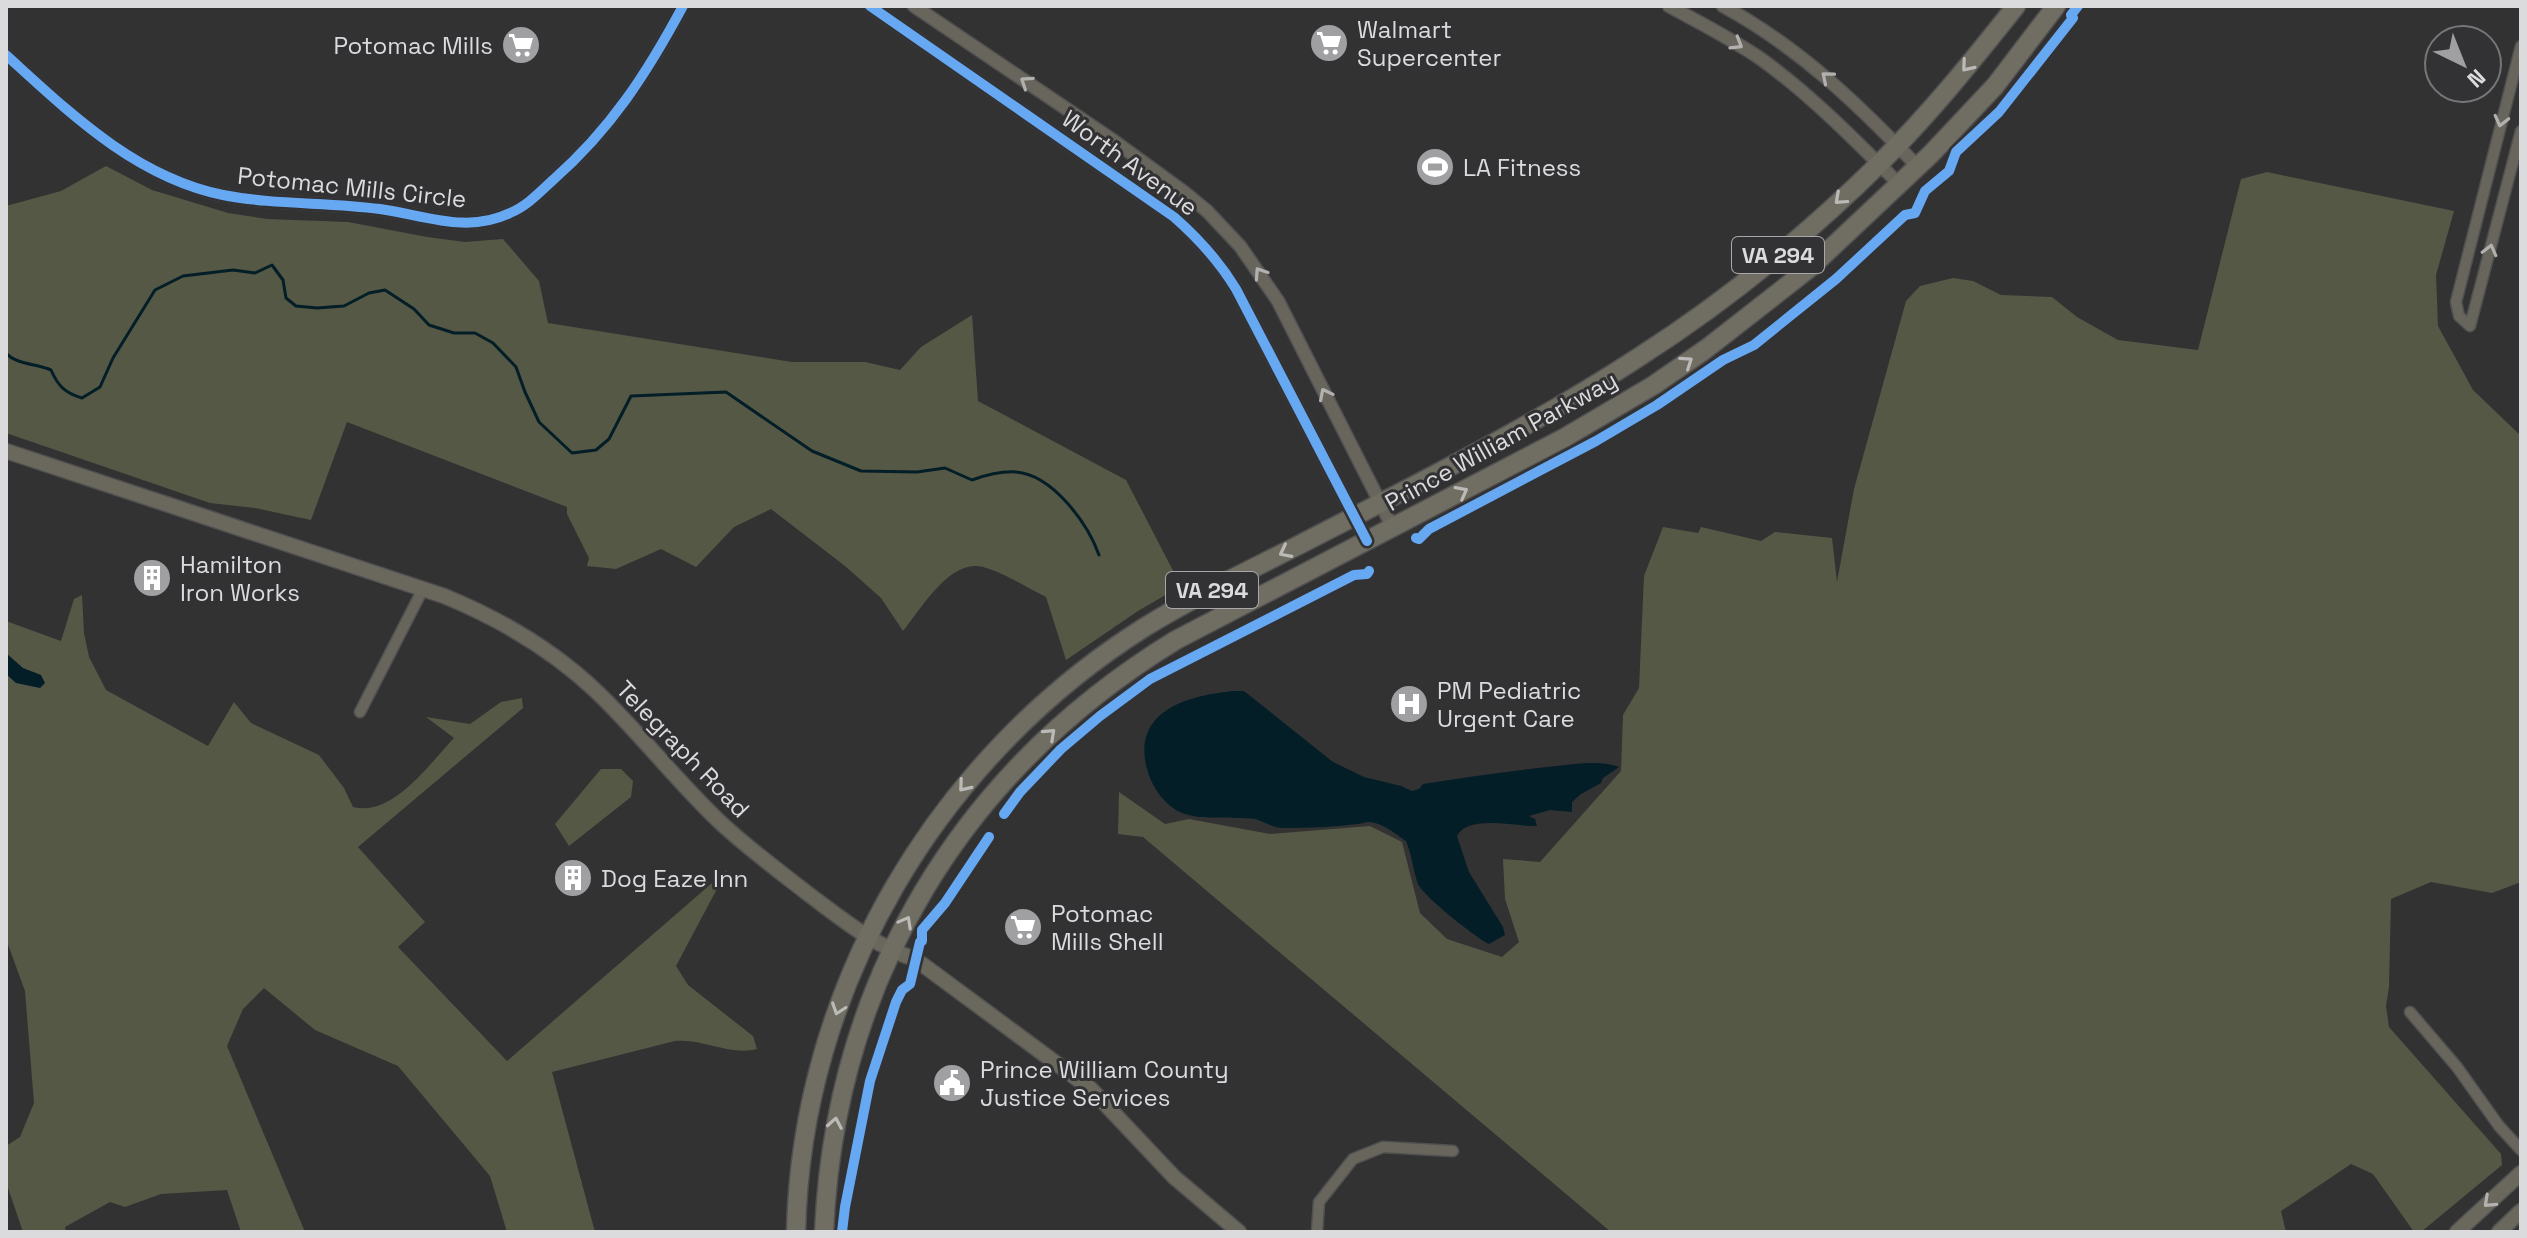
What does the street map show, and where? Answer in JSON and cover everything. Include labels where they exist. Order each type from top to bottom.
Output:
[{"type":"highway","name":"Prince William Parkway","points":[[796,1232],[804,1147],[817,1079],[839,1006],[868,937],[912,857],[938,820],[984,762],[1031,714],[1078,675],[1146,626],[1549,411],[1683,329],[1792,243],[1879,164],[1943,94],[2016,6]]},
{"type":"highway","name":"Prince William Parkway","points":[[824,1232],[830,1156],[843,1085],[866,1011],[891,951],[922,893],[955,843],[1021,762],[1062,723],[1117,679],[1168,645],[1598,419],[1706,349],[1811,267],[1900,185],[1980,104],[2056,6]]},
{"type":"main road","name":"Telegraph Road","points":[[6,451],[423,589],[476,609],[512,628],[579,676],[621,715],[721,823],[868,937],[891,951],[915,959],[1091,1089],[1174,1177],[1239,1232]]},
{"type":"main road","points":[[2457,1232],[2521,1173]]},
{"type":"main road","points":[[2499,1232],[2521,1211]]},
{"type":"street","name":"Potomac Mills Circle","points":[[6,55],[121,153],[197,187],[222,195],[360,206],[450,223],[478,223],[495,219],[525,204],[580,156],[620,110],[651,65],[683,6]]},
{"type":"street","name":"Worth Avenue","points":[[870,6],[1174,217],[1212,254],[1236,289],[1367,541]]},
{"type":"street","name":"Worth Avenue","points":[[914,6],[1137,158],[1184,192],[1223,227],[1259,270],[1278,301],[1393,528]]},
{"type":"street","points":[[1669,6],[1745,49],[1778,72],[1900,185]]},
{"type":"street","points":[[1723,6],[1776,37],[1818,70],[1918,167]]},
{"type":"street","points":[[2521,46],[2456,302],[2459,316],[2470,326],[2521,131]]},
{"type":"street","points":[[360,712],[423,589]]},
{"type":"street","points":[[2410,1012],[2521,1150]]},
{"type":"street","points":[[1317,1232],[1319,1202],[1353,1159],[1383,1147],[1453,1151]]},
{"type":"green space","points":[[106,166],[152,190],[228,213],[267,219],[348,222],[465,242],[503,239],[539,281],[548,323],[792,362],[865,362],[900,370],[921,347],[972,315],[978,401],[1126,480],[1181,586],[1066,660],[1046,597],[983,567],[971,566],[948,577],[903,631],[881,598],[771,509],[734,527],[696,567],[661,549],[616,569],[587,566],[589,558],[567,514],[567,507],[347,422],[311,520],[255,508],[210,503],[6,433],[6,206],[61,191]]},
{"type":"green space","points":[[2267,172],[2454,211],[2436,275],[2438,326],[2473,390],[2521,436],[2521,882],[2492,893],[2431,882],[2391,899],[2386,1006],[2389,1027],[2501,1154],[2502,1165],[2421,1232],[2414,1232],[2373,1174],[2351,1164],[2281,1211],[2286,1232],[1611,1232],[1143,837],[1118,834],[1119,792],[1165,824],[1189,819],[1270,834],[1370,826],[1402,842],[1420,913],[1447,939],[1502,957],[1519,942],[1505,899],[1503,859],[1540,862],[1621,771],[1623,715],[1639,688],[1644,576],[1663,527],[1698,533],[1701,527],[1761,541],[1775,532],[1832,538],[1837,582],[1854,489],[1906,301],[1920,286],[1953,278],[1973,281],[2001,295],[2052,297],[2077,317],[2118,340],[2198,350],[2241,179]]},
{"type":"green space","points":[[82,595],[89,657],[106,690],[208,746],[234,702],[251,723],[319,755],[344,788],[353,807],[368,808],[396,796],[422,774],[454,738],[426,717],[470,724],[501,702],[522,698],[523,708],[358,847],[425,922],[398,947],[507,1061],[727,870],[676,966],[688,985],[753,1036],[757,1049],[736,1050],[675,1041],[552,1072],[595,1232],[507,1232],[490,1176],[398,1066],[315,1030],[264,988],[243,1009],[227,1046],[305,1232],[241,1232],[227,1190],[161,1194],[125,1207],[110,1202],[65,1227],[66,1232],[23,1232],[6,1182],[6,1146],[20,1137],[34,1103],[25,991],[6,939],[6,621],[61,641],[74,599]]},
{"type":"green space","points":[[601,769],[621,769],[633,781],[631,797],[569,846],[555,824]]},
{"type":"water","points":[[6,653],[23,668],[41,675],[45,683],[40,688],[16,683],[6,674]]},
{"type":"water","points":[[1244,691],[1333,762],[1364,777],[1412,791],[1423,784],[1539,768],[1588,763],[1619,767],[1572,802],[1572,812],[1550,810],[1529,816],[1535,819],[1537,826],[1471,825],[1457,836],[1469,872],[1503,927],[1505,935],[1489,944],[1450,916],[1422,890],[1406,841],[1378,824],[1280,828],[1253,819],[1190,815],[1176,810],[1165,801],[1153,785],[1146,765],[1145,746],[1149,730],[1169,708],[1184,701]]},
{"type":"waterway","points":[[6,353],[21,362],[51,370],[63,388],[82,398],[100,387],[113,358],[155,290],[183,276],[233,270],[255,273],[272,265],[283,280],[286,298],[296,306],[344,306],[369,293],[385,290],[414,309],[429,325],[454,333],[475,333],[493,343],[516,367],[539,422],[572,453],[596,450],[609,439],[631,396],[726,392],[812,451],[861,471],[917,472],[945,468],[972,480],[1005,472],[1030,475],[1056,491],[1067,503],[1087,529],[1099,555]]},
{"type":"cycle path","points":[[6,55],[106,140],[161,174],[191,186],[242,198],[360,207],[445,221],[478,222],[510,213],[528,203],[593,141],[641,77],[683,6]]},
{"type":"cycle path","points":[[870,6],[1174,217],[1200,242],[1236,289],[1367,541]]},
{"type":"cycle path","points":[[1416,538],[1596,441],[1657,405],[1723,360],[1754,345],[1836,279],[1905,215],[1915,213],[1925,191],[1949,171],[1956,152],[1999,112],[2073,18],[2071,15],[2078,6]]},
{"type":"cycle path","points":[[1004,814],[1020,792],[1061,749],[1150,679],[1354,575],[1369,571]]},
{"type":"cycle path","points":[[842,1232],[870,1081],[896,1002],[902,990],[910,984],[922,930],[945,903],[989,837]]},
{"type":"place","name":"Walmart Supercenter","points":[[1329,43]]},
{"type":"place","name":"Potomac Mills","points":[[521,45]]},
{"type":"place","name":"LA Fitness","points":[[1435,167]]},
{"type":"place","name":"Hamilton Iron Works","points":[[152,578]]},
{"type":"place","name":"PM Pediatric Urgent Care","points":[[1409,704]]},
{"type":"place","name":"Dog Eaze Inn","points":[[573,878]]},
{"type":"place","name":"Potomac Mills Shell","points":[[1023,927]]},
{"type":"place","name":"Prince William County Justice Services","points":[[952,1083]]}]
